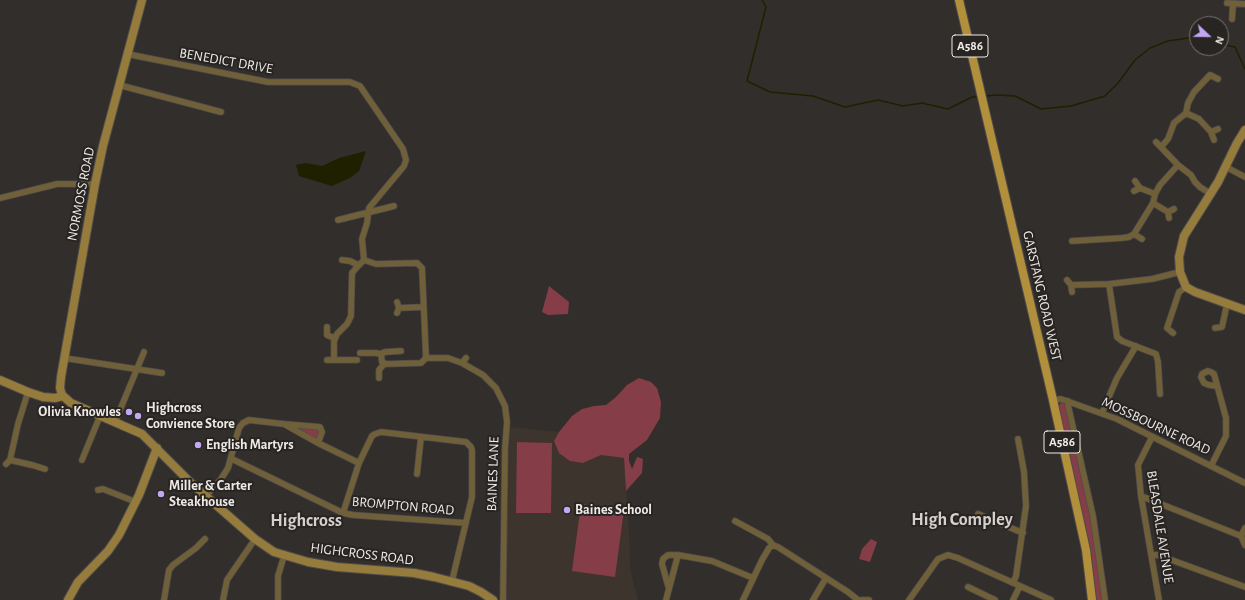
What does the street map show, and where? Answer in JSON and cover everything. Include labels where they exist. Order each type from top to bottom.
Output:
[{"type":"main road","name":"NORMOSS ROAD","points":[[63,396],[60,384],[94,184],[142,0]]},
{"type":"main road","name":"GARSTANG ROAD WEST","points":[[959,0],[1053,400],[1086,550],[1092,600]]},
{"type":"main road","points":[[1245,130],[1211,194],[1184,236],[1180,256],[1180,272],[1186,287],[1195,292],[1245,310]]},
{"type":"main road","points":[[0,380],[28,392],[49,398],[63,396]]},
{"type":"main road","name":"HIGHCROSS ROAD","points":[[63,396],[71,404],[142,434],[170,463],[206,496],[268,549],[284,556],[337,567],[414,573],[452,581],[475,589],[493,600]]},
{"type":"main road","points":[[68,600],[78,582],[114,542],[136,502],[157,448]]},
{"type":"street","points":[[1232,18],[1230,3],[1245,4]]},
{"type":"street","name":"BENEDICT DRIVE","points":[[127,54],[268,82],[350,82],[360,86],[404,149],[405,154],[404,166],[371,205],[368,212],[367,223],[362,239],[364,260]]},
{"type":"street","points":[[1161,147],[1168,139],[1174,122],[1186,113],[1188,103],[1210,72],[1218,79]]},
{"type":"street","points":[[119,85],[221,112]]},
{"type":"street","points":[[1186,113],[1199,119],[1210,132],[1214,140]]},
{"type":"street","points":[[1210,132],[1218,129]]},
{"type":"street","points":[[1156,142],[1178,165],[1191,175],[1200,187],[1211,194]]},
{"type":"street","points":[[1072,241],[1105,240],[1122,238],[1134,234],[1154,203],[1155,194],[1160,184],[1178,165]]},
{"type":"street","points":[[1226,167],[1245,177]]},
{"type":"street","points":[[1135,181],[1140,188],[1155,194]]},
{"type":"street","points":[[0,198],[57,184],[94,184]]},
{"type":"street","points":[[1134,191],[1140,188]]},
{"type":"street","points":[[1154,203],[1171,210],[1169,218]]},
{"type":"street","points":[[338,220],[394,206]]},
{"type":"street","points":[[1105,240],[1107,233]]},
{"type":"street","points":[[1134,234],[1142,239]]},
{"type":"street","points":[[342,260],[350,261],[358,265]]},
{"type":"street","points":[[334,360],[334,338],[347,324],[351,316],[352,273],[358,265],[364,260],[376,264],[417,263],[422,268],[426,358],[420,363],[384,364],[379,370],[379,378]]},
{"type":"street","points":[[1067,280],[1072,288],[1152,279],[1180,272]]},
{"type":"street","points":[[1109,284],[1117,337],[1156,354],[1160,394]]},
{"type":"street","points":[[1173,333],[1167,328],[1179,292],[1186,287]]},
{"type":"street","points":[[1215,328],[1222,327],[1227,304]]},
{"type":"street","points":[[397,308],[423,307]]},
{"type":"street","points":[[327,327],[327,335],[334,338]]},
{"type":"street","points":[[1102,413],[1117,378],[1136,346]]},
{"type":"street","points":[[360,353],[381,354],[385,352],[401,351]]},
{"type":"street","points":[[115,422],[144,352]]},
{"type":"street","points":[[381,354],[381,360],[384,364]]},
{"type":"street","points":[[64,358],[162,373]]},
{"type":"street","name":"BAINES LANE","points":[[426,358],[448,358],[464,364],[486,377],[496,388],[506,411],[507,422],[505,449],[502,600]]},
{"type":"street","points":[[464,364],[466,358]]},
{"type":"street","points":[[327,360],[357,360]]},
{"type":"street","points":[[1211,466],[1226,436],[1227,427],[1217,386]]},
{"type":"street","points":[[28,392],[8,462],[45,469]]},
{"type":"street","name":"MOSSBOURNE ROAD","points":[[1053,400],[1059,399],[1068,401],[1117,419],[1245,483]]},
{"type":"street","points":[[1068,401],[1093,516],[1105,600]]},
{"type":"street","points":[[82,460],[100,416]]},
{"type":"street","points":[[206,496],[224,475],[232,459],[239,428],[243,423],[249,420],[320,427],[322,432],[318,443]]},
{"type":"street","points":[[284,424],[359,463]]},
{"type":"street","points":[[343,513],[359,463],[372,436],[378,433],[466,442],[471,447],[472,497],[452,581]]},
{"type":"street","points":[[417,474],[421,437]]},
{"type":"street","name":"BLEASDALE AVENUE","points":[[1152,437],[1138,465],[1141,496],[1159,600]]},
{"type":"street","points":[[1013,583],[1016,576],[1026,506],[1022,454],[1018,439]]},
{"type":"street","name":"BROMPTON ROAD","points":[[232,459],[343,513],[466,524]]},
{"type":"street","points":[[98,490],[103,489],[136,502]]},
{"type":"street","points":[[1141,496],[1241,536],[1245,545]]},
{"type":"street","points":[[978,514],[1022,533]]},
{"type":"street","points":[[735,521],[768,539],[773,545],[860,600],[869,600]]},
{"type":"street","points":[[1241,536],[1245,528]]},
{"type":"street","points":[[164,600],[168,570],[205,539]]},
{"type":"street","points":[[223,600],[227,580],[255,539]]},
{"type":"street","points":[[743,600],[766,553],[773,545]]},
{"type":"street","points":[[669,590],[662,564],[663,559],[668,555],[717,563],[753,578]]},
{"type":"street","points":[[909,600],[938,559],[946,555],[956,557],[1051,600]]},
{"type":"street","points":[[1152,556],[1158,555],[1245,587]]},
{"type":"street","points":[[278,600],[278,576],[284,556]]},
{"type":"street","points":[[666,600],[678,556]]},
{"type":"street","points":[[813,600],[826,578]]},
{"type":"street","points":[[1013,600],[1020,586]]},
{"type":"street","points":[[970,590],[995,600]]},
{"type":"shaded area","points":[[366,151],[359,171],[350,178],[332,186],[299,176],[296,165],[306,163],[322,166],[339,158]]},
{"type":"shaded area","points":[[549,286],[569,302],[568,314],[548,315],[542,312]]},
{"type":"shaded area","points":[[639,378],[651,382],[657,388],[661,402],[660,418],[647,440],[629,454],[629,461],[632,469],[637,457],[643,459],[642,473],[626,491],[624,458],[601,455],[583,463],[570,461],[559,453],[554,441],[559,432],[572,416],[582,409],[606,405],[627,385]]},
{"type":"shaded area","points":[[1064,402],[1065,405],[1094,530],[1104,600],[1096,600],[1091,551],[1059,408],[1059,405]]},
{"type":"shaded area","points":[[284,424],[320,427],[318,443]]},
{"type":"shaded area","name":"Baines School","points":[[510,427],[559,432],[554,441],[583,463],[601,455],[624,458],[630,569],[638,600],[505,600],[508,439]]},
{"type":"shaded area","points":[[517,442],[552,443],[551,513],[516,513]]},
{"type":"shaded area","points":[[581,504],[624,510],[615,577],[572,571]]},
{"type":"shaded area","points":[[871,539],[877,542],[870,562],[859,559],[862,549]]},
{"type":"waterway","points":[[762,0],[766,7],[747,81],[770,92],[813,96],[845,107],[878,100],[903,106],[922,103],[948,109],[972,97],[979,97]]},
{"type":"waterway","points":[[985,96],[1015,96],[1041,109],[1071,106],[1105,96],[1118,83],[1135,60],[1150,48],[1168,41],[1189,38]]},
{"type":"waterway","points":[[1229,46],[1235,47],[1245,69]]},
{"type":"place","name":"Olivia Knowles","points":[[129,412]]},
{"type":"place","name":"Highcross Convience Store","points":[[138,416]]},
{"type":"place","name":"English Martyrs","points":[[198,445]]},
{"type":"place","name":"Miller & Carter Steakhouse","points":[[161,494]]},
{"type":"place","name":"Baines School","points":[[567,510]]},
{"type":"district","name":"High Compley","points":[[962,520]]},
{"type":"district","name":"Highcross","points":[[306,521]]}]
